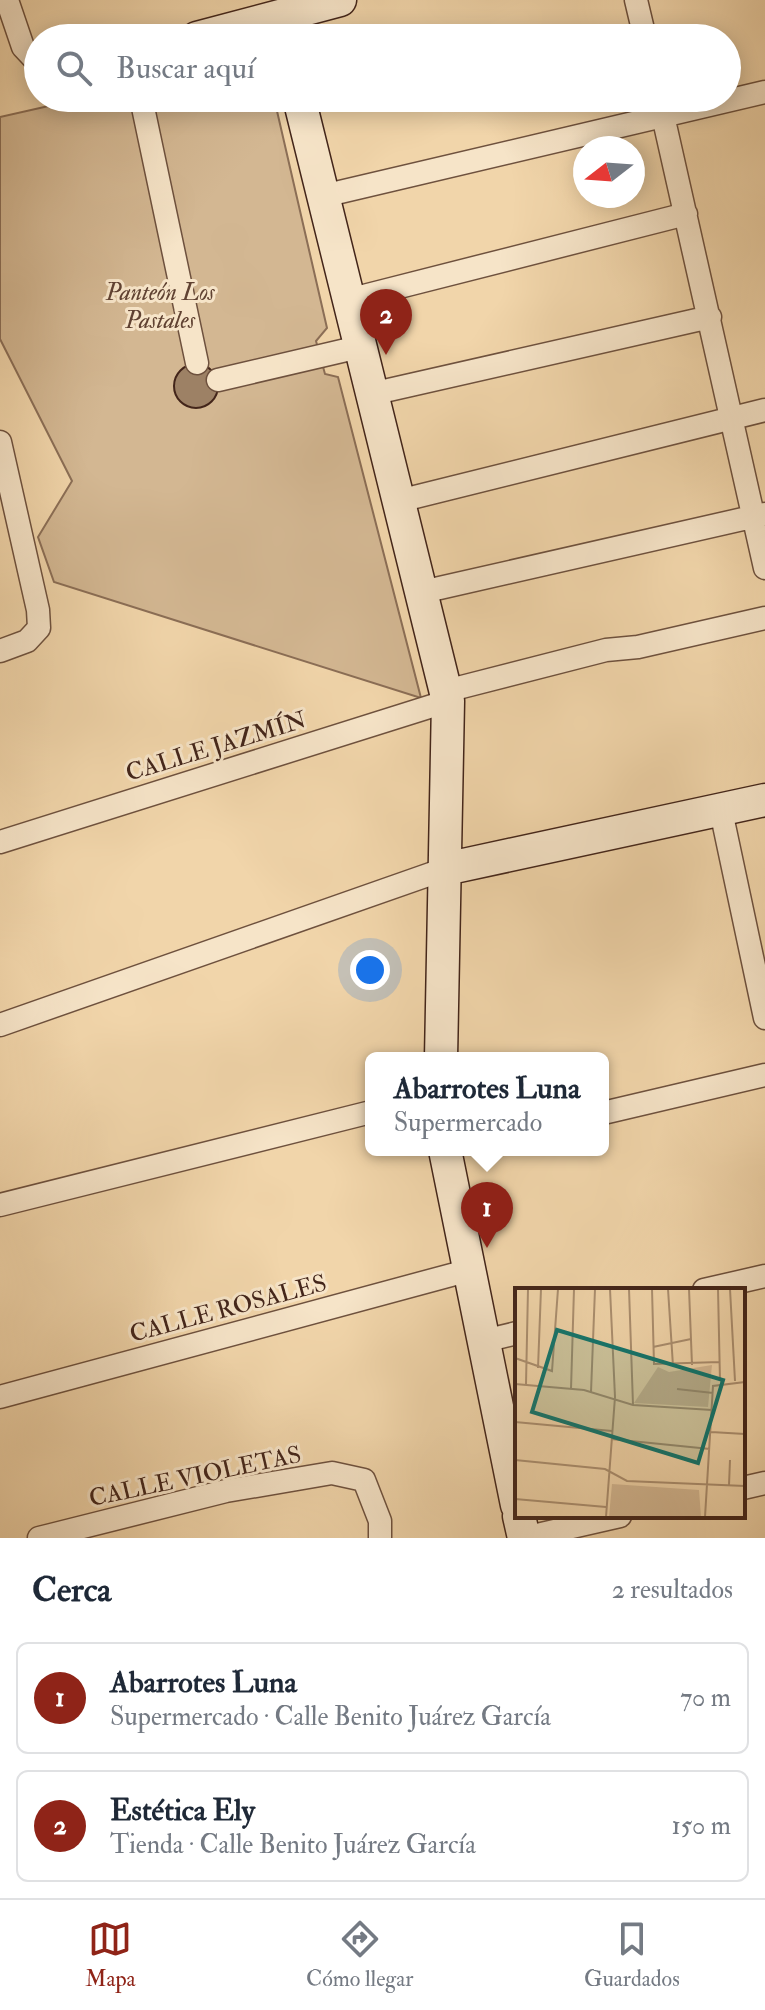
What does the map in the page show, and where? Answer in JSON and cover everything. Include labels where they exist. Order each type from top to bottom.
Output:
[{"type":"street","points":[[7,0],[7,27],[24,48]]},
{"type":"street","points":[[288,24],[340,0]]},
{"type":"street","points":[[636,0],[642,24]]},
{"type":"street","points":[[741,95],[765,92]]},
{"type":"street","points":[[144,112],[197,363]]},
{"type":"street","points":[[302,112],[447,696],[441,1052]]},
{"type":"street","points":[[323,196],[642,112]]},
{"type":"street","points":[[662,112],[759,516],[765,568]]},
{"type":"street","points":[[348,300],[686,214]]},
{"type":"street","points":[[371,394],[710,317]]},
{"type":"street","points":[[218,380],[359,347]]},
{"type":"street","points":[[399,501],[765,410]]},
{"type":"street","points":[[0,651],[27,641],[39,628],[2,454]]},
{"type":"street","points":[[422,592],[759,516]]},
{"type":"street","name":"CALLE JAZMÍN","points":[[0,842],[447,696],[606,650],[638,647],[765,618]]},
{"type":"street","points":[[0,1025],[445,869],[765,800]]},
{"type":"street","points":[[721,811],[765,1016]]},
{"type":"street","points":[[609,1112],[765,1075]]},
{"type":"street","points":[[0,1205],[365,1114]]},
{"type":"street","points":[[447,1156],[484,1341],[510,1432],[515,1484]]},
{"type":"street","name":"CALLE ROSALES","points":[[0,1397],[470,1270]]},
{"type":"street","points":[[713,1288],[765,1276]]},
{"type":"street","points":[[484,1341],[515,1333]]},
{"type":"street","name":"CALLE VIOLETAS","points":[[39,1538],[226,1491],[332,1473],[364,1480],[380,1521],[380,1538]]},
{"type":"street","points":[[745,1488],[765,1483]]},
{"type":"street","points":[[519,1518],[524,1538],[611,1518]]},
{"type":"green space","name":"Panteón Los Pastales","points":[[24,112],[277,112],[327,328],[316,341],[325,374],[338,377],[421,698],[54,582],[38,537],[72,481],[0,339],[0,117]]},
{"type":"building","points":[[196,364],[211,371],[218,386],[211,401],[196,408],[181,401],[174,386],[181,371]]},
{"type":"place","name":"Estética Ely","points":[[386,355]]},
{"type":"place","name":"Abarrotes Luna","points":[[487,1248]]}]
